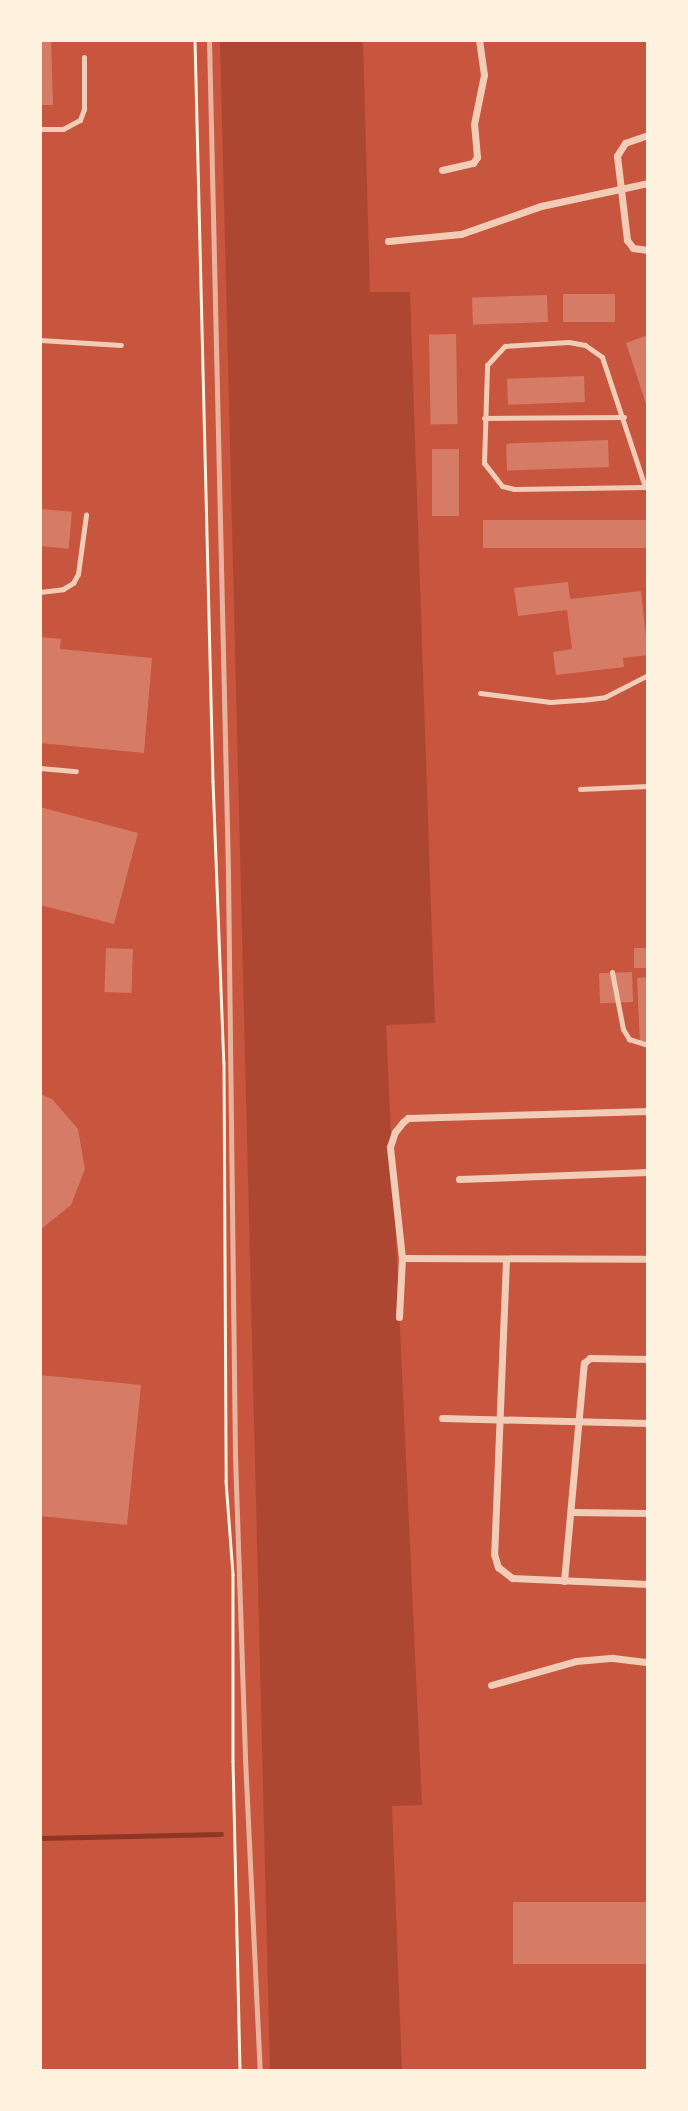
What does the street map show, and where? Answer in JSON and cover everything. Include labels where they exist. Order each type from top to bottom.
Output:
[{"type":"street","points":[[442,170],[473,163],[477,157],[474,124],[484,75],[479,40]]},
{"type":"street","points":[[648,135],[625,143],[618,150],[627,240],[634,248],[648,250]]},
{"type":"street","points":[[388,241],[461,234],[541,206],[648,183]]},
{"type":"street","points":[[399,1317],[402,1258],[390,1147],[395,1132],[408,1118],[648,1111]]},
{"type":"street","points":[[459,1178],[648,1172]]},
{"type":"street","points":[[402,1258],[648,1259]]},
{"type":"street","points":[[506,1260],[494,1554],[498,1567],[512,1577],[648,1584]]},
{"type":"street","points":[[564,1581],[580,1378],[586,1360],[648,1359]]},
{"type":"street","points":[[442,1418],[648,1423]]},
{"type":"street","points":[[571,1512],[648,1513]]},
{"type":"street","points":[[491,1685],[576,1661],[613,1658],[648,1662]]},
{"type":"lane","points":[[40,129],[63,129],[80,120],[84,109],[85,57]]},
{"type":"lane","points":[[40,340],[121,345]]},
{"type":"lane","points":[[569,342],[585,345],[602,358],[646,487],[514,489],[502,486],[484,463],[484,418],[485,372],[498,350],[514,345],[569,342]]},
{"type":"lane","points":[[484,418],[624,417]]},
{"type":"lane","points":[[40,592],[63,589],[73,583],[78,575],[86,515]]},
{"type":"lane","points":[[480,694],[550,702],[582,700],[605,697],[648,675]]},
{"type":"lane","points":[[40,768],[76,771]]},
{"type":"lane","points":[[580,789],[648,786]]},
{"type":"lane","points":[[612,972],[623,1030],[629,1039],[648,1045]]},
{"type":"path","points":[[195,40],[213,781],[224,1076],[226,1468],[233,1575],[233,1761],[240,2071]]},
{"type":"shaded area","points":[[220,40],[363,40],[370,292],[410,292],[435,1023],[386,1025],[422,1805],[392,1806],[402,2071],[270,2071]]},
{"type":"building","points":[[40,40],[51,40],[53,105],[40,105]]},
{"type":"building","points":[[563,294],[615,294],[615,322],[563,322]]},
{"type":"building","points":[[547,295],[548,322],[473,325],[472,298]]},
{"type":"building","points":[[429,334],[456,334],[458,424],[431,424]]},
{"type":"building","points":[[648,335],[648,407],[647,407],[626,343]]},
{"type":"building","points":[[584,376],[585,402],[508,405],[507,379]]},
{"type":"building","points":[[608,440],[609,467],[507,471],[506,444]]},
{"type":"building","points":[[432,449],[459,449],[459,516],[432,516]]},
{"type":"building","points":[[40,509],[72,512],[69,549],[40,546]]},
{"type":"building","points":[[483,520],[648,520],[648,548],[483,548]]},
{"type":"building","points":[[568,582],[570,599],[641,591],[648,655],[623,658],[624,667],[556,675],[553,652],[572,649],[567,610],[518,616],[514,588]]},
{"type":"building","points":[[40,637],[61,639],[60,649],[152,658],[144,753],[40,743]]},
{"type":"building","points":[[40,807],[138,833],[114,924],[40,905]]},
{"type":"building","points":[[106,948],[133,949],[131,993],[104,992]]},
{"type":"building","points":[[634,948],[648,948],[648,968],[634,968]]},
{"type":"building","points":[[632,972],[633,1002],[600,1003],[599,973]]},
{"type":"building","points":[[648,977],[648,1044],[640,1044],[637,978]]},
{"type":"building","points":[[40,1094],[52,1099],[78,1129],[85,1169],[71,1205],[40,1230]]},
{"type":"building","points":[[40,1375],[141,1385],[127,1525],[40,1516]]},
{"type":"building","points":[[513,1902],[648,1902],[648,1964],[513,1964]]},
{"type":"waterway","points":[[40,1838],[221,1834]]},
{"type":"railway","points":[[209,40],[228,874],[235,1455],[245,1758],[260,2071]]}]
